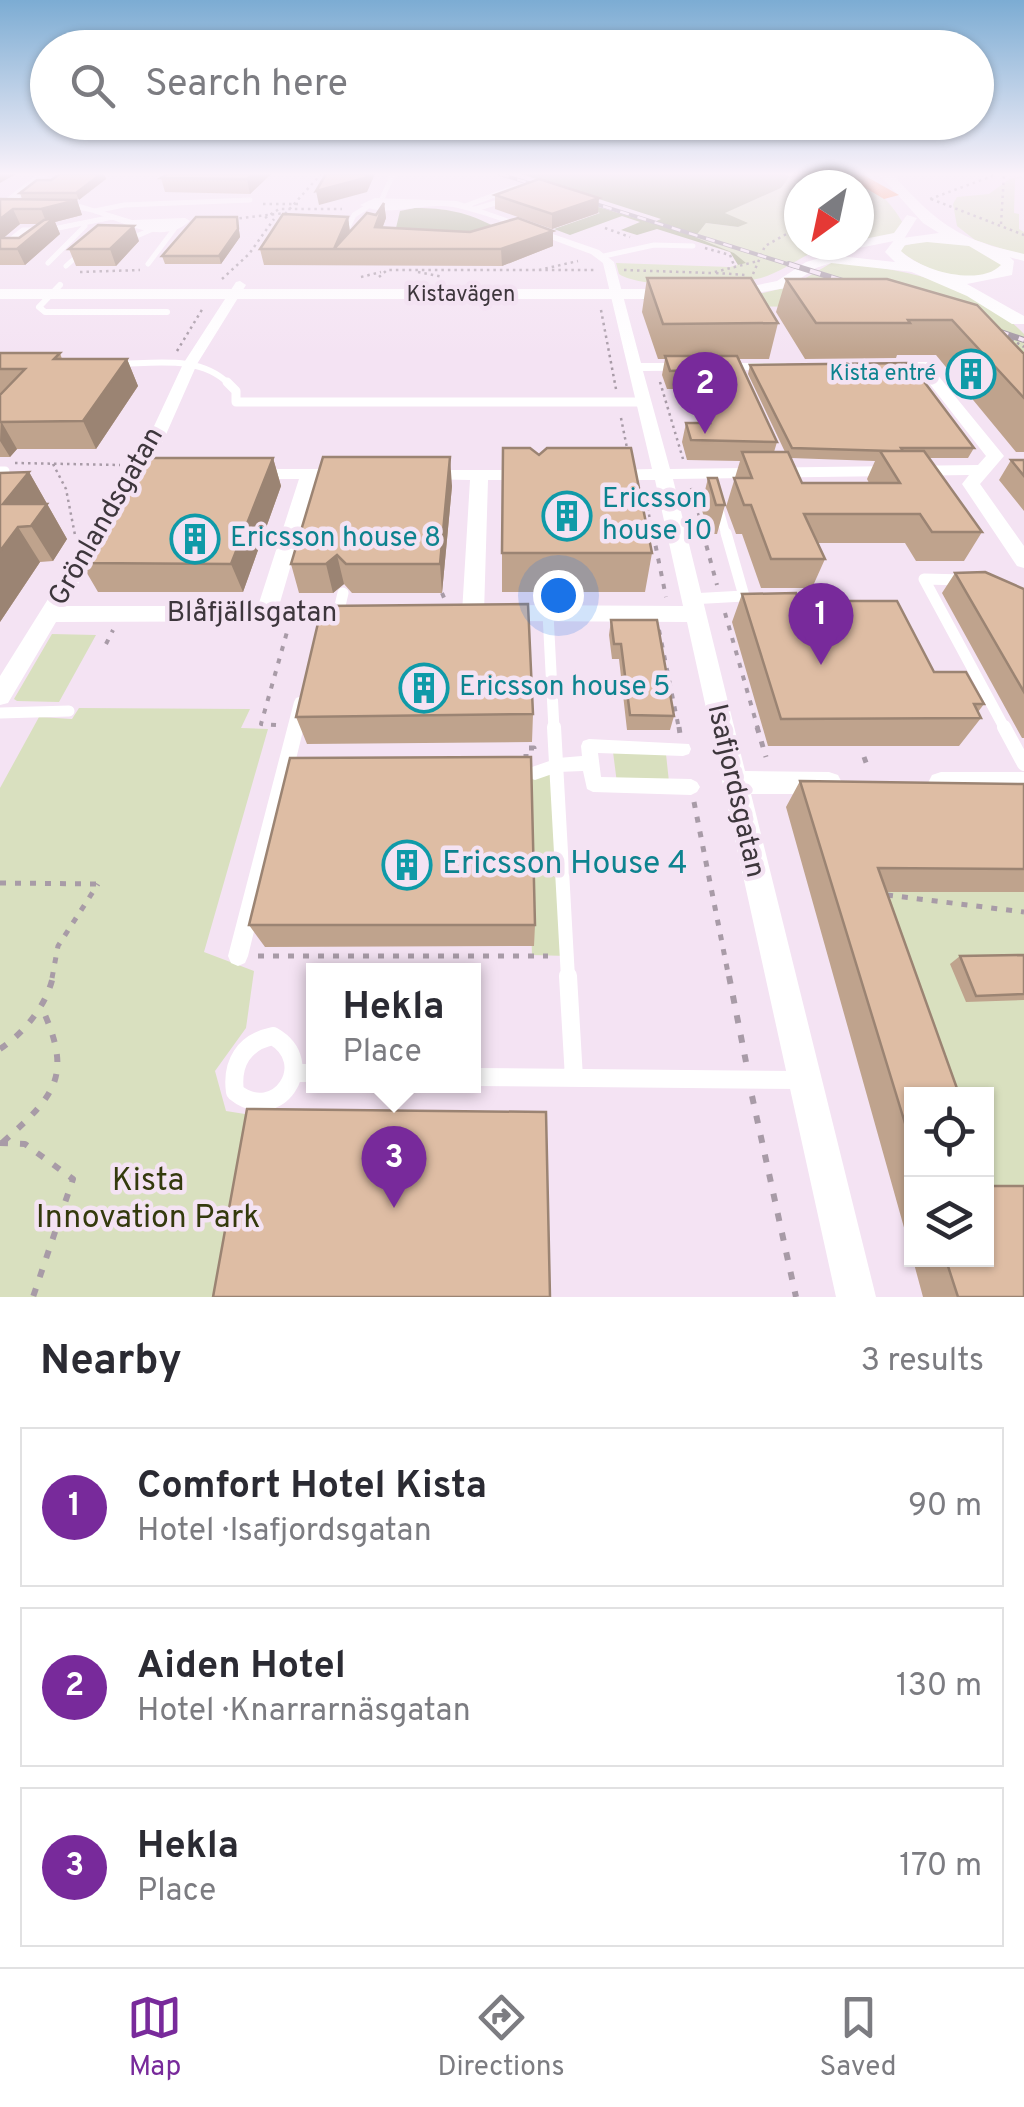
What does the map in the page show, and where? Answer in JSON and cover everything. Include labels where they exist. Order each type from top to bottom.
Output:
[{"type":"main road","points":[[954,235],[1007,260],[1009,273]]},
{"type":"main road","points":[[968,242],[917,238],[900,242],[892,252],[919,270],[973,292],[1021,322]]},
{"type":"main road","points":[[919,270],[963,278],[1009,273]]},
{"type":"main road","points":[[1009,273],[995,288],[1021,322]]},
{"type":"street","points":[[538,235],[604,256]]},
{"type":"street","points":[[874,241],[900,235]]},
{"type":"street","name":"Kistavägen","points":[[874,246],[900,242]]},
{"type":"street","points":[[986,248],[1024,258]]},
{"type":"street","name":"Isafjordsgatan","points":[[604,256],[662,473],[856,1297]]},
{"type":"street","points":[[706,294],[781,285],[811,265],[830,259],[919,270]]},
{"type":"street","name":"Kistavägen","points":[[0,294],[368,285],[490,291],[615,290],[753,284],[774,278],[806,260]]},
{"type":"street","name":"Kistavägen","points":[[0,285],[55,290]]},
{"type":"street","name":"Grönlandsgatan","points":[[0,696],[156,439],[190,364],[232,287]]},
{"type":"street","name":"Kistavägen","points":[[615,290],[688,294]]},
{"type":"street","points":[[866,366],[922,365],[994,456],[971,484],[1024,561]]},
{"type":"street","points":[[635,367],[792,366]]},
{"type":"street","points":[[593,475],[708,472],[782,463],[985,470]]},
{"type":"street","points":[[230,474],[373,474]]},
{"type":"street","points":[[266,614],[309,474]]},
{"type":"street","points":[[408,474],[543,478]]},
{"type":"street","points":[[473,613],[479,475]]},
{"type":"street","points":[[444,602],[473,613],[664,614],[692,606]]},
{"type":"street","name":"Blåfjällsgatan","points":[[50,614],[266,614],[340,603],[373,614]]},
{"type":"street","points":[[238,956],[298,760],[296,726],[307,679]]},
{"type":"street","points":[[683,749],[589,746],[593,784],[692,787]]},
{"type":"street","points":[[525,771],[558,764],[590,764]]},
{"type":"street","points":[[733,782],[859,775]]},
{"type":"street","points":[[908,783],[1024,784]]},
{"type":"lane","points":[[36,239],[42,235]]},
{"type":"lane","points":[[48,263],[76,235]]},
{"type":"lane","points":[[116,235],[140,235]]},
{"type":"lane","points":[[148,264],[170,235]]},
{"type":"lane","points":[[66,266],[91,243]]},
{"type":"lane","points":[[604,256],[654,244],[693,246]]},
{"type":"lane","points":[[0,248],[13,248]]},
{"type":"lane","points":[[55,290],[39,307],[45,312],[167,312]]},
{"type":"lane","points":[[110,364],[200,364],[214,370],[236,391],[236,402],[644,402]]},
{"type":"lane","points":[[737,366],[745,384]]},
{"type":"lane","points":[[932,471],[944,488]]},
{"type":"lane","points":[[692,606],[720,597],[744,596],[708,472]]},
{"type":"lane","points":[[973,580],[924,579],[1024,764]]},
{"type":"lane","points":[[548,614],[574,1078]]},
{"type":"lane","points":[[0,714],[69,711]]},
{"type":"lane","points":[[294,1073],[306,1073]]},
{"type":"lane","points":[[481,1077],[802,1080]]},
{"type":"path","points":[[232,287],[263,235]]},
{"type":"path","points":[[625,235],[630,236]]},
{"type":"path","points":[[623,270],[754,278],[766,246],[784,236]]},
{"type":"path","points":[[693,246],[728,253],[735,268]]},
{"type":"path","points":[[539,270],[585,258]]},
{"type":"path","points":[[368,285],[386,270],[390,259]]},
{"type":"path","points":[[711,273],[758,261]]},
{"type":"path","points":[[131,280],[148,264]]},
{"type":"path","points":[[66,266],[60,272],[138,272]]},
{"type":"path","points":[[368,285],[386,270],[597,270]]},
{"type":"path","points":[[407,270],[458,280]]},
{"type":"path","points":[[538,280],[539,270]]},
{"type":"path","points":[[169,364],[207,300]]},
{"type":"path","points":[[1004,335],[1024,347]]},
{"type":"path","points":[[656,367],[766,757]]},
{"type":"path","points":[[128,454],[136,471]]},
{"type":"path","points":[[15,464],[136,471]]},
{"type":"path","points":[[54,464],[66,489],[75,536]]},
{"type":"path","points":[[113,477],[136,471]]},
{"type":"path","points":[[630,475],[644,489],[667,603],[659,630],[683,749]]},
{"type":"path","points":[[75,536],[85,520]]},
{"type":"path","points":[[106,644],[114,628]]},
{"type":"path","points":[[288,628],[261,724],[296,726]]},
{"type":"path","points":[[859,775],[864,758]]},
{"type":"path","points":[[692,787],[749,1082],[796,1297]]},
{"type":"path","points":[[0,883],[98,884],[58,946],[51,985],[41,1005],[18,1037],[0,1049]]},
{"type":"path","points":[[879,894],[1024,912]]},
{"type":"path","points":[[238,956],[532,956]]},
{"type":"path","points":[[2,1142],[32,1116],[60,1064],[59,1046],[41,1005]]},
{"type":"path","points":[[2,1142],[25,1144],[72,1178],[33,1297]]},
{"type":"green space","points":[[420,235],[475,235],[458,238]]},
{"type":"green space","points":[[675,235],[697,235],[695,237],[734,253],[746,263],[738,265],[730,252]]},
{"type":"green space","points":[[784,235],[784,260],[798,260],[754,280],[692,285],[631,279],[619,274],[616,263],[730,267],[745,263],[734,253],[695,237]]},
{"type":"green space","points":[[968,235],[1024,235],[1024,256]]},
{"type":"green space","points":[[923,241],[969,245],[1001,261],[1002,267],[977,277],[950,275],[900,251],[903,246]]},
{"type":"green space","points":[[833,262],[911,274],[983,302],[1024,334],[1024,370],[871,307],[685,306],[641,299],[763,293],[792,286]]},
{"type":"green space","points":[[52,634],[96,635],[59,702],[17,701],[14,699]]},
{"type":"green space","name":"Kista Innovation Park","points":[[79,708],[250,709],[241,728],[268,729],[204,952],[254,971],[246,1028],[215,1071],[226,1111],[257,1116],[225,1297],[0,1297],[0,788],[39,717],[72,719]]},
{"type":"green space","points":[[613,752],[666,754],[669,782],[617,783]]},
{"type":"green space","points":[[558,765],[567,956],[532,955],[526,773]]},
{"type":"green space","points":[[858,892],[1024,892],[1024,1194],[994,1194],[994,1087],[923,1087]]},
{"type":"building","points":[[34,235],[17,249],[0,249],[0,238]]},
{"type":"building","points":[[86,235],[125,235],[110,249],[69,249]]},
{"type":"building","points":[[181,235],[234,235],[219,256],[162,256]]},
{"type":"building","points":[[270,235],[340,235],[334,249],[260,249]]},
{"type":"building","points":[[347,235],[543,235],[501,249],[334,249]]},
{"type":"building","points":[[647,278],[751,278],[778,323],[663,324]]},
{"type":"building","points":[[786,279],[887,279],[977,305],[1024,354],[1024,398],[952,320],[816,323]]},
{"type":"building","points":[[0,353],[60,353],[54,359],[127,359],[83,421],[0,422],[0,395],[25,369],[0,369]]},
{"type":"building","points":[[665,356],[737,356],[777,442],[691,440],[686,423],[710,423],[691,370],[670,371]]},
{"type":"building","points":[[910,363],[974,448],[792,448],[750,365]]},
{"type":"building","points":[[503,448],[530,448],[539,455],[547,448],[631,448],[652,553],[502,553]]},
{"type":"building","points":[[880,451],[924,451],[982,532],[932,532],[920,514],[804,514],[825,559],[771,559],[751,505],[744,505],[734,478],[752,478],[742,452],[788,452],[802,483],[900,483]]},
{"type":"building","points":[[323,457],[450,457],[440,564],[346,564],[337,555],[326,564],[291,564]]},
{"type":"building","points":[[145,458],[273,458],[231,564],[81,563]]},
{"type":"building","points":[[1011,460],[1024,460],[1024,476]]},
{"type":"building","points":[[29,472],[3,504],[47,504],[31,526],[18,527],[0,551],[0,473]]},
{"type":"building","points":[[708,478],[717,478],[725,505],[716,505]]},
{"type":"building","points":[[985,572],[1024,589],[1024,692],[955,573]]},
{"type":"building","points":[[796,593],[799,601],[897,601],[934,672],[966,672],[984,704],[974,704],[981,718],[781,719],[742,594]]},
{"type":"building","name":"Ericsson house 5","points":[[528,604],[533,714],[296,717],[322,606]]},
{"type":"building","points":[[611,620],[657,620],[674,716],[630,715],[621,644],[614,644]]},
{"type":"building","name":"Ericsson House 4","points":[[531,757],[535,925],[249,925],[290,758]]},
{"type":"building","points":[[800,781],[1024,784],[1024,869],[878,868],[956,1087],[904,1087],[904,1120]]},
{"type":"building","points":[[1024,955],[1024,994],[976,996],[960,956]]},
{"type":"building","points":[[247,1109],[546,1112],[550,1297],[213,1297]]},
{"type":"building","points":[[994,1186],[1024,1186],[1024,1297],[958,1297],[948,1267],[994,1267]]},
{"type":"railway","points":[[693,235],[797,267]]},
{"type":"railway","points":[[789,264],[862,287]]},
{"type":"railway","points":[[977,324],[1024,340]]},
{"type":"place","name":"Kista entré","points":[[971,374]]},
{"type":"place","name":"Aiden Hotel","points":[[705,434]]},
{"type":"place","name":"Ericsson house 10","points":[[567,516]]},
{"type":"place","name":"Ericsson house 8","points":[[195,539]]},
{"type":"place","name":"Comfort Hotel Kista","points":[[821,665]]},
{"type":"place","name":"Ericsson house 5","points":[[424,688]]},
{"type":"place","name":"Ericsson House 4","points":[[407,865]]},
{"type":"place","name":"Hekla","points":[[394,1208]]}]
